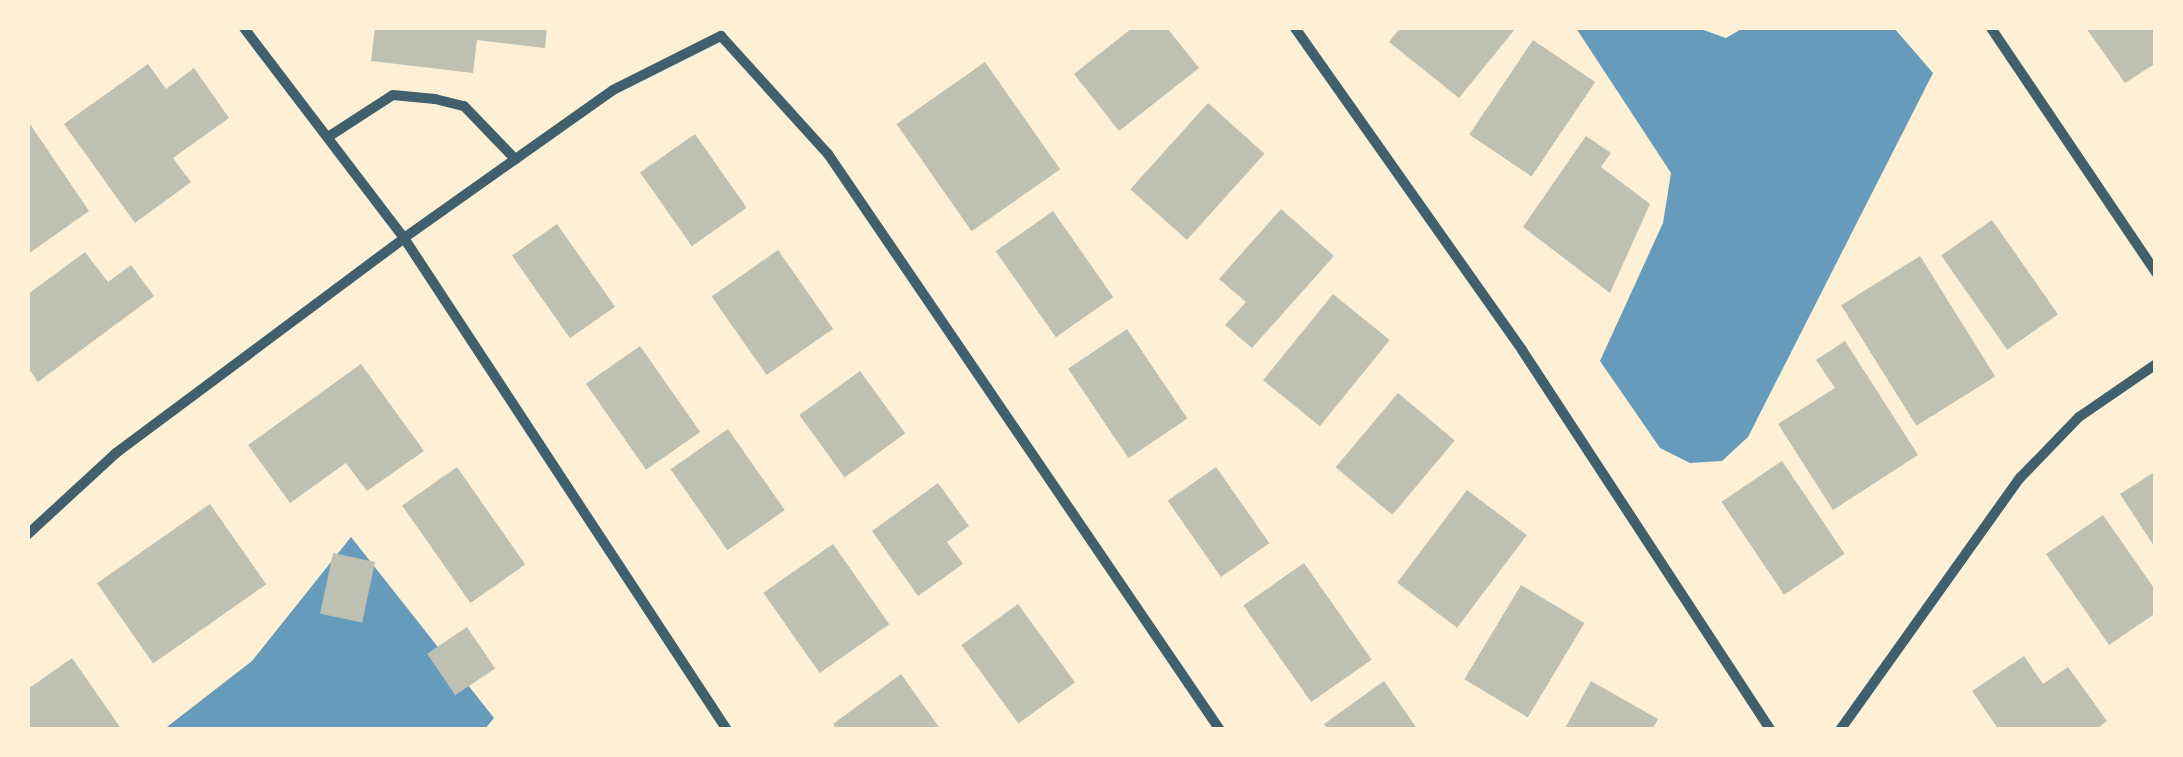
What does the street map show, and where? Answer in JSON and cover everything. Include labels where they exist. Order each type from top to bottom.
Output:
[{"type":"street","points":[[244,28],[404,238],[727,730]]},
{"type":"street","points":[[1294,28],[1522,350],[1771,730]]},
{"type":"street","points":[[1990,28],[2156,273]]},
{"type":"street","points":[[28,534],[116,453],[404,238],[613,90],[721,36],[828,154],[1220,730]]},
{"type":"street","points":[[328,137],[393,95],[434,99],[464,106],[515,159]]},
{"type":"street","points":[[1840,730],[2020,478],[2079,417],[2156,364]]},
{"type":"water","points":[[1576,28],[1698,28],[1726,38],[1743,28],[1894,28],[1933,73],[1748,437],[1722,461],[1690,463],[1660,448],[1600,361],[1663,223],[1671,173]]},
{"type":"water","points":[[351,537],[494,718],[484,730],[163,730],[252,661]]},
{"type":"building","points":[[375,28],[547,28],[545,48],[477,40],[473,73],[371,61]]},
{"type":"building","points":[[1132,28],[1167,28],[1199,68],[1119,131],[1074,74]]},
{"type":"building","points":[[1400,28],[1516,28],[1459,98],[1389,42]]},
{"type":"building","points":[[2086,28],[2156,28],[2156,63],[2125,83]]},
{"type":"building","points":[[1533,40],[1595,82],[1531,176],[1469,135]]},
{"type":"building","points":[[985,62],[1060,169],[972,231],[897,124]]},
{"type":"building","points":[[148,64],[166,89],[194,68],[229,118],[173,158],[191,182],[135,223],[64,124]]},
{"type":"building","points":[[1208,103],[1264,154],[1187,240],[1130,189]]},
{"type":"building","points":[[28,121],[89,211],[28,254]]},
{"type":"building","points":[[695,134],[747,208],[692,246],[640,172]]},
{"type":"building","points":[[1586,136],[1611,153],[1601,167],[1650,204],[1610,293],[1523,227]]},
{"type":"building","points":[[1281,209],[1334,256],[1252,348],[1225,325],[1246,302],[1219,279]]},
{"type":"building","points":[[1053,211],[1113,297],[1056,337],[996,251]]},
{"type":"building","points":[[1992,220],[2058,314],[2007,350],[1941,256]]},
{"type":"building","points":[[557,224],[615,307],[570,338],[512,256]]},
{"type":"building","points":[[778,250],[833,329],[767,375],[712,296]]},
{"type":"building","points":[[85,252],[108,282],[131,265],[154,296],[38,382],[28,368],[28,294]]},
{"type":"building","points":[[1920,256],[1995,376],[1916,426],[1841,305]]},
{"type":"building","points":[[1333,294],[1390,340],[1320,426],[1263,380]]},
{"type":"building","points":[[1127,329],[1187,419],[1129,458],[1068,369]]},
{"type":"building","points":[[1845,341],[1918,455],[1833,510],[1778,424],[1835,388],[1816,360]]},
{"type":"building","points":[[640,346],[700,432],[646,470],[586,384]]},
{"type":"building","points":[[361,364],[424,451],[367,491],[346,463],[290,503],[248,445]]},
{"type":"building","points":[[860,371],[905,433],[845,477],[799,415]]},
{"type":"building","points":[[1398,393],[1455,441],[1392,515],[1336,467]]},
{"type":"building","points":[[728,429],[785,510],[727,550],[671,469]]},
{"type":"building","points":[[1782,461],[1845,554],[1784,595],[1721,502]]},
{"type":"building","points":[[457,467],[525,564],[470,603],[402,505]]},
{"type":"building","points":[[1216,467],[1269,543],[1221,577],[1168,501]]},
{"type":"building","points":[[2156,471],[2156,549],[2120,494]]},
{"type":"building","points":[[938,483],[969,526],[947,542],[963,564],[918,596],[872,531]]},
{"type":"building","points":[[1467,490],[1527,535],[1457,628],[1397,583]]},
{"type":"building","points":[[210,504],[266,584],[153,663],[97,583]]},
{"type":"building","points":[[2103,515],[2156,591],[2156,613],[2109,645],[2046,554]]},
{"type":"building","points":[[833,544],[889,624],[820,673],[763,593]]},
{"type":"building","points":[[333,553],[375,562],[362,623],[320,614]]},
{"type":"building","points":[[1304,563],[1372,660],[1311,702],[1243,605]]},
{"type":"building","points":[[1521,585],[1584,623],[1528,717],[1464,679]]},
{"type":"building","points":[[1018,604],[1075,682],[1018,724],[961,645]]},
{"type":"building","points":[[467,627],[495,668],[455,695],[427,654]]},
{"type":"building","points":[[2024,656],[2043,684],[2068,667],[2107,721],[2095,730],[1999,730],[1972,691]]},
{"type":"building","points":[[72,658],[122,730],[28,730],[28,689]]},
{"type":"building","points":[[901,674],[941,730],[837,730],[833,724]]},
{"type":"building","points":[[1384,681],[1418,730],[1328,730],[1324,724]]},
{"type":"building","points":[[1591,681],[1658,719],[1652,730],[1564,730]]}]
